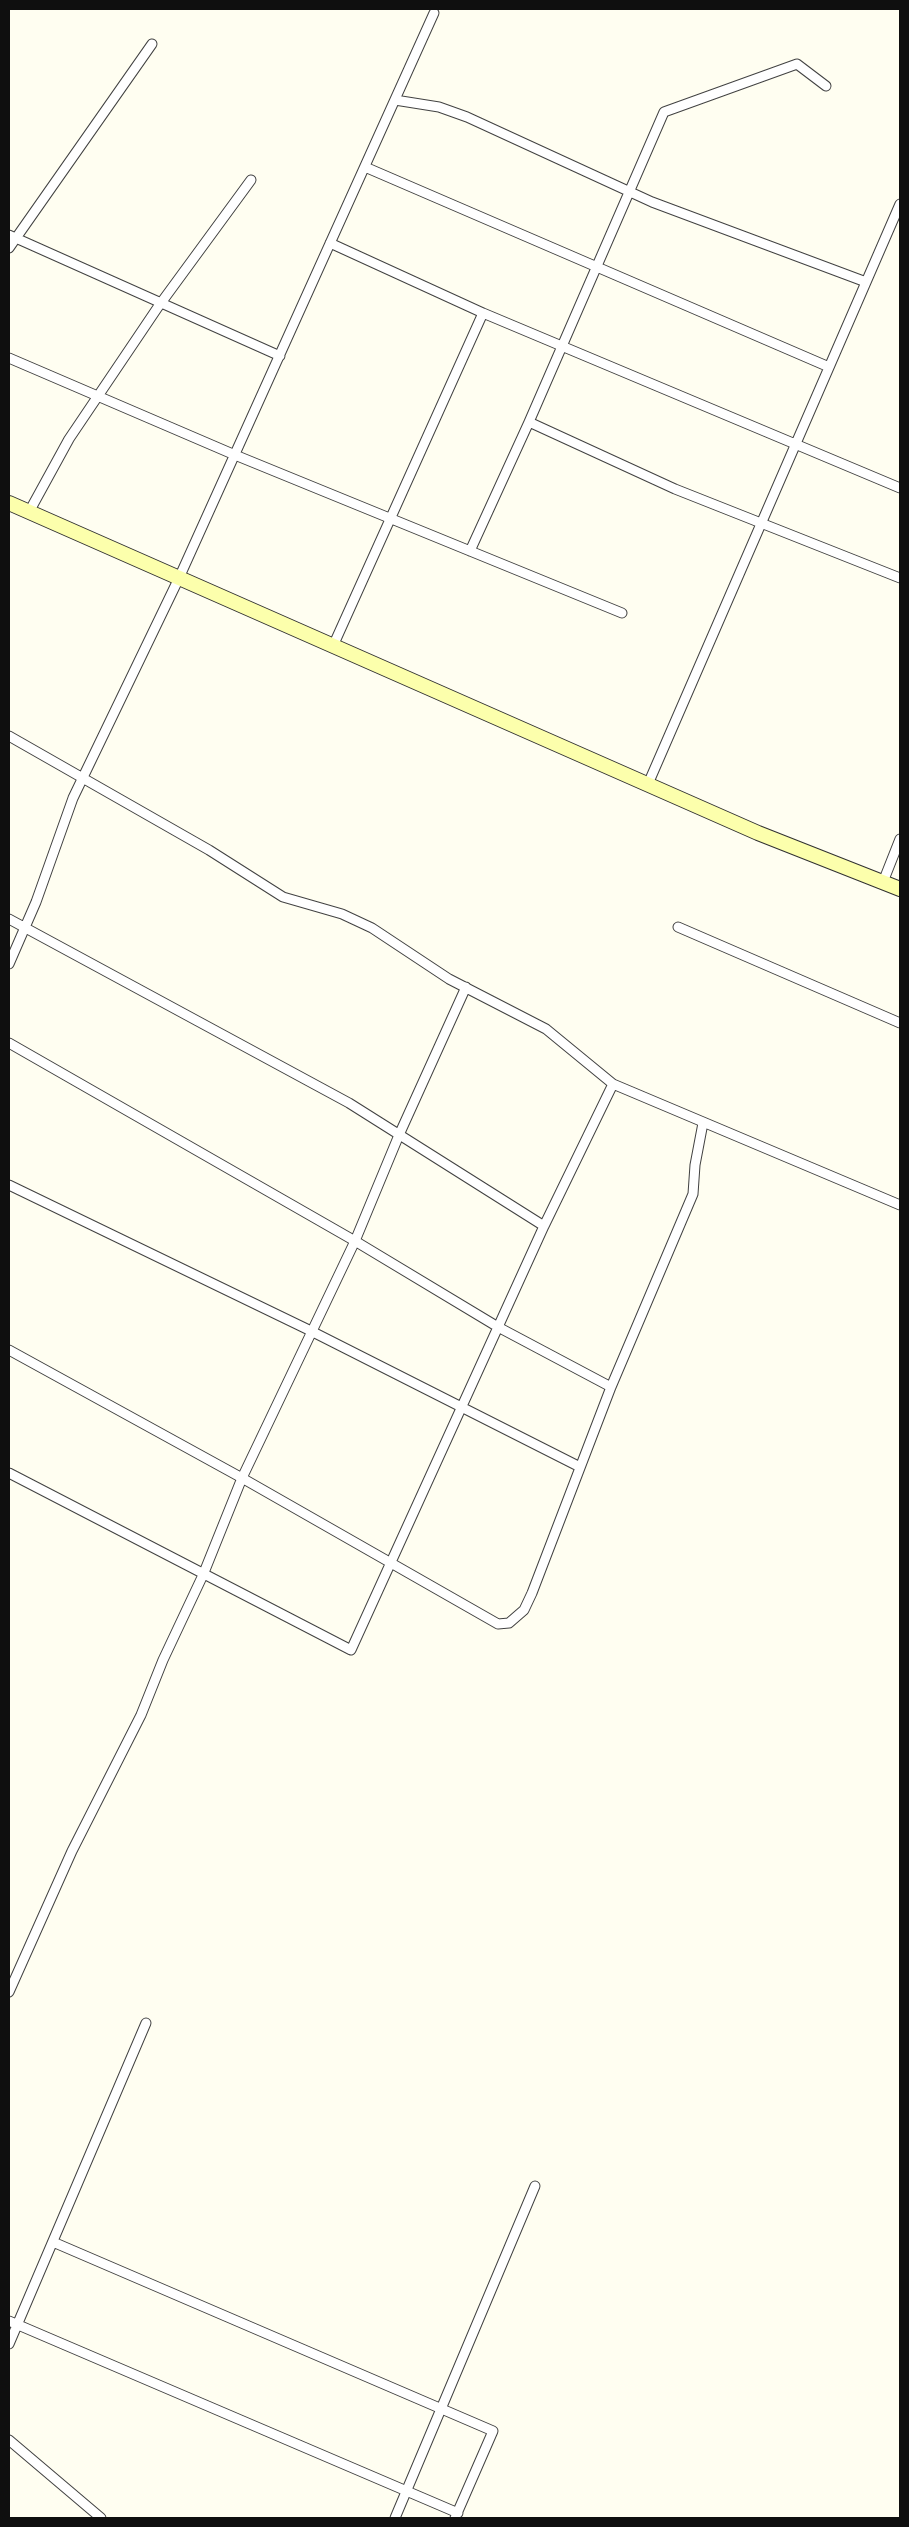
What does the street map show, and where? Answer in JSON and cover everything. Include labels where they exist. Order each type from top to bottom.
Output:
[{"type":"street","points":[[9,964],[25,928],[73,798],[180,578],[434,13]]},
{"type":"street","points":[[9,248],[12,236],[152,44]]},
{"type":"street","points":[[470,550],[563,346],[664,112],[797,64],[826,86]]},
{"type":"street","points":[[395,100],[439,107],[466,117],[630,192],[866,282]]},
{"type":"street","points":[[365,167],[829,367]]},
{"type":"street","points":[[29,512],[69,439],[162,303],[251,180]]},
{"type":"street","points":[[648,784],[900,204]]},
{"type":"street","points":[[12,236],[280,356]]},
{"type":"street","points":[[330,244],[483,313],[900,488]]},
{"type":"street","points":[[333,646],[483,313]]},
{"type":"street","points":[[9,358],[235,455],[622,613]]},
{"type":"street","points":[[529,422],[675,489],[900,578]]},
{"type":"street","points":[[9,503],[758,833],[900,889]]},
{"type":"street","points":[[9,736],[209,850],[283,897],[342,914],[372,928],[449,979],[546,1029],[612,1084],[900,1205]]},
{"type":"street","points":[[883,882],[900,840]]},
{"type":"street","points":[[9,919],[349,1103],[544,1226]]},
{"type":"street","points":[[678,927],[900,1022]]},
{"type":"street","points":[[9,1992],[72,1851],[141,1715],[163,1660],[203,1575],[242,1478],[355,1241],[399,1135],[466,987]]},
{"type":"street","points":[[9,1043],[355,1241],[498,1327],[610,1387]]},
{"type":"street","points":[[9,1473],[351,1650],[544,1226],[612,1084]]},
{"type":"street","points":[[9,1350],[242,1478],[498,1624],[509,1623],[524,1610],[610,1387],[694,1194],[696,1165],[703,1123]]},
{"type":"street","points":[[9,1185],[311,1331],[580,1468]]},
{"type":"street","points":[[9,2344],[13,2323],[52,2242],[146,2023]]},
{"type":"street","points":[[395,2518],[535,2186]]},
{"type":"street","points":[[13,2323],[406,2491],[457,2516],[493,2431],[52,2242]]},
{"type":"street","points":[[9,2440],[101,2518]]}]
